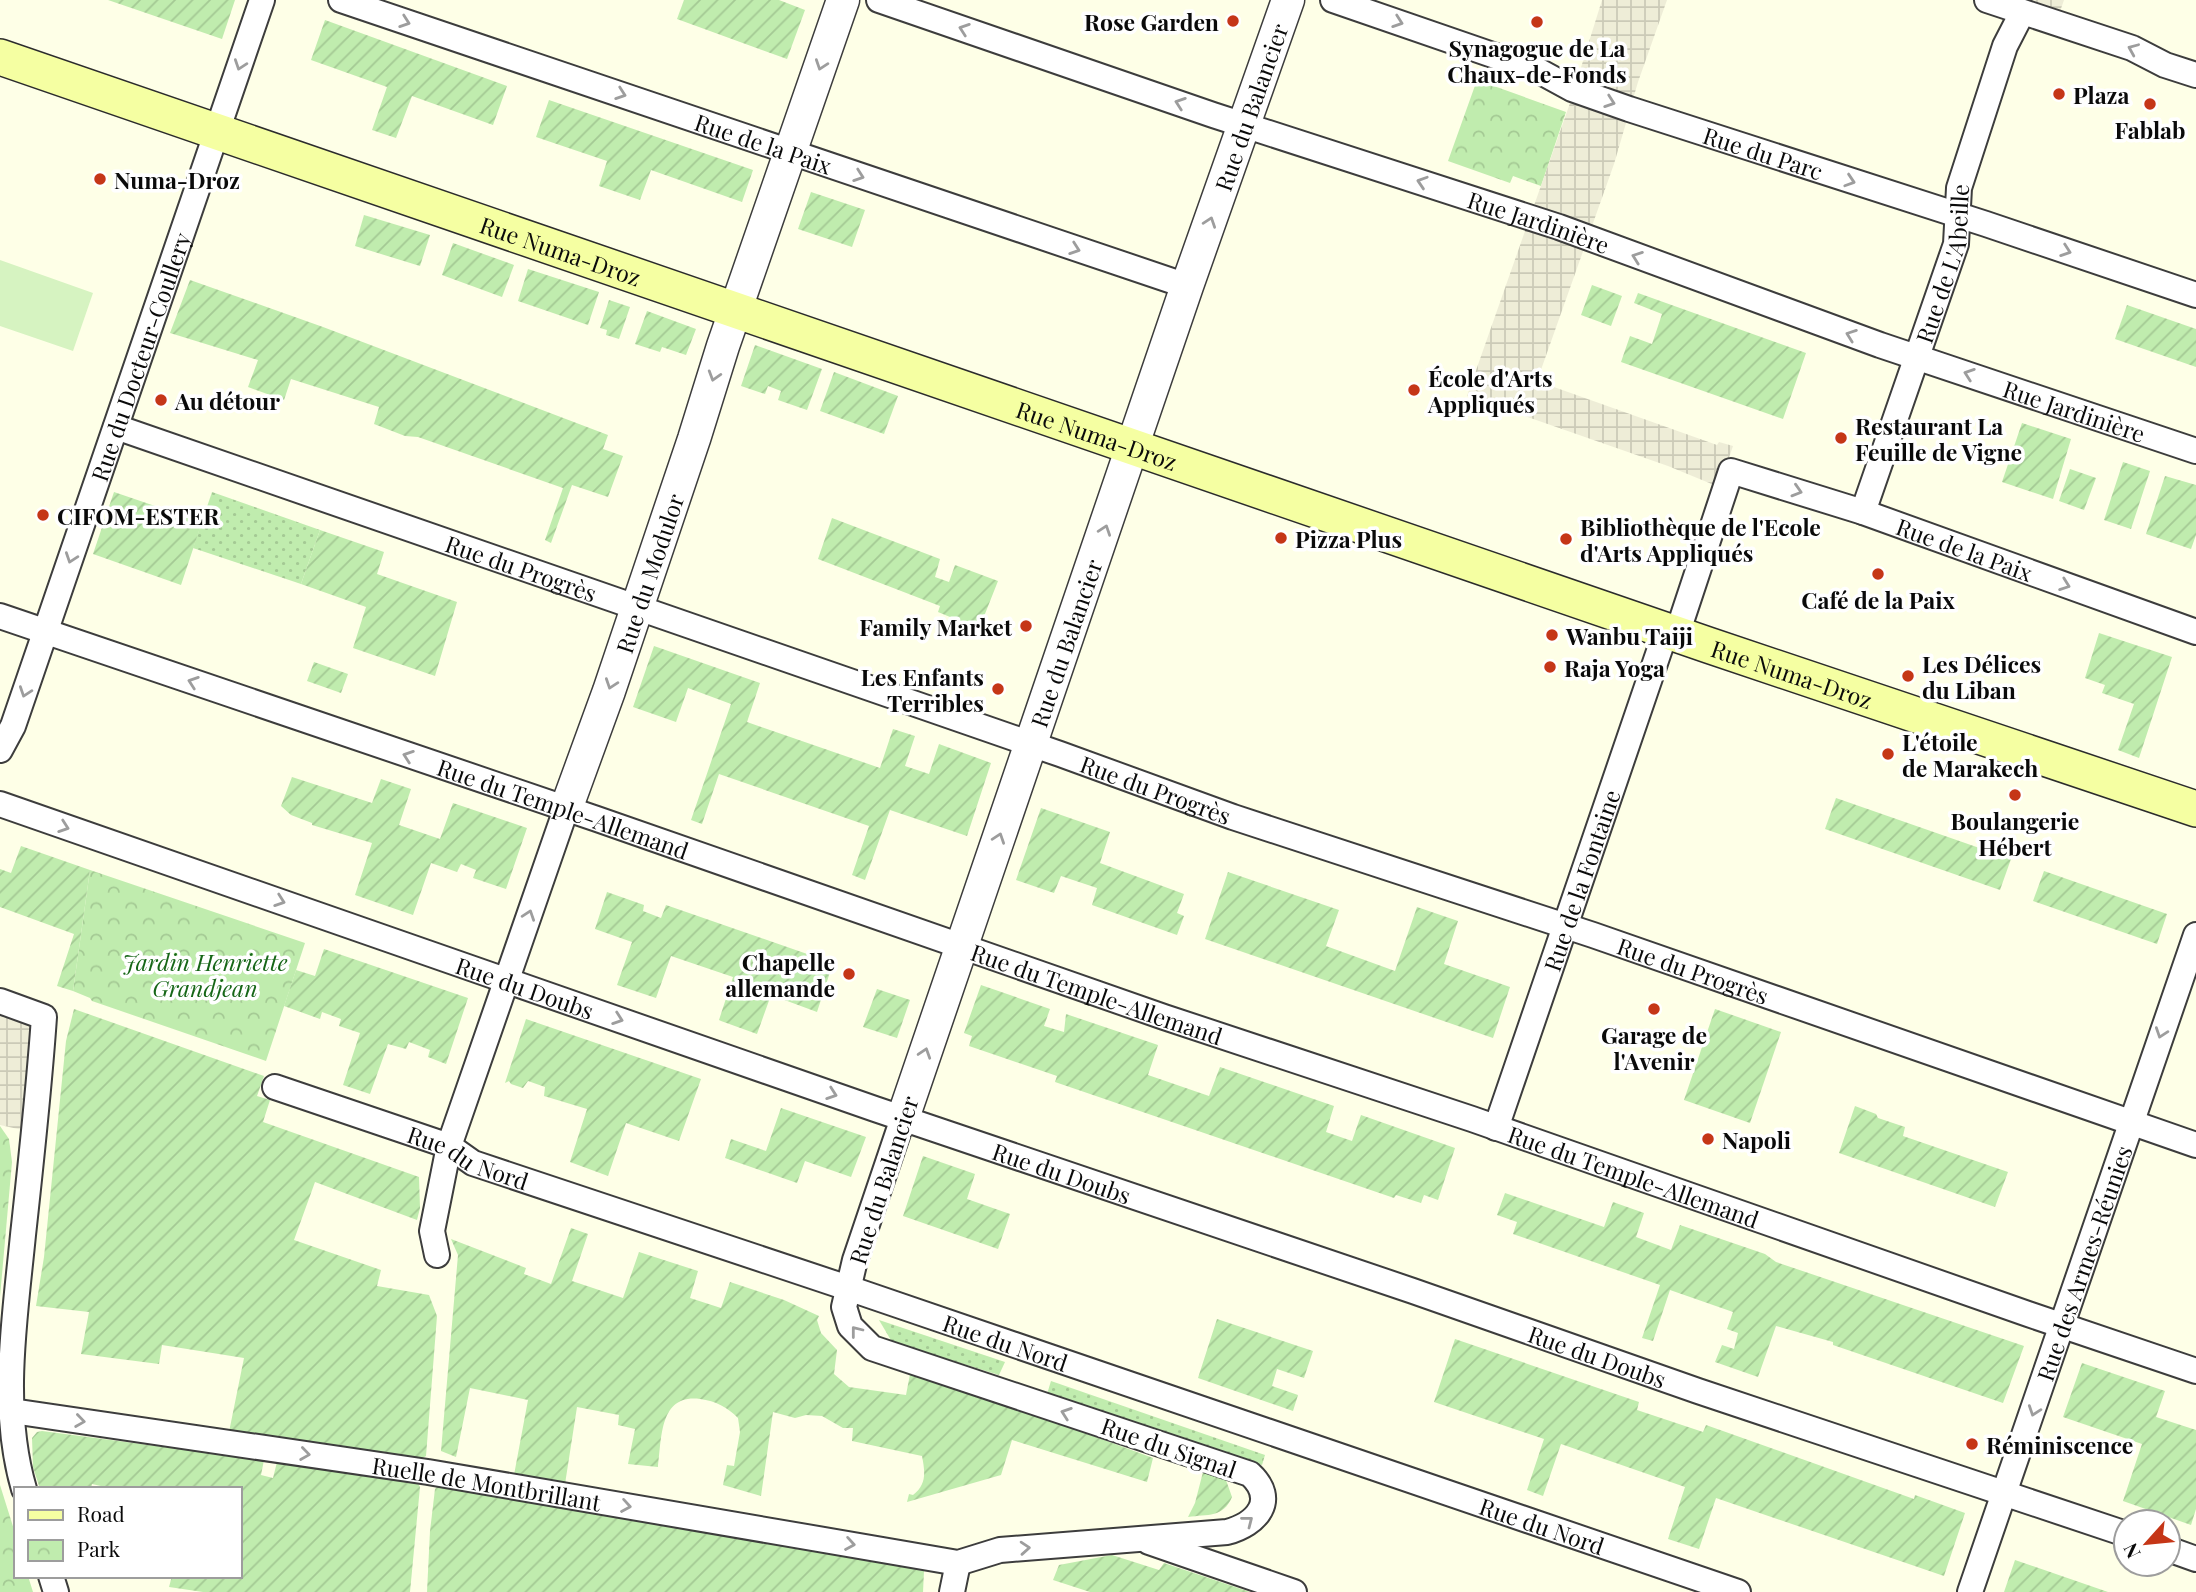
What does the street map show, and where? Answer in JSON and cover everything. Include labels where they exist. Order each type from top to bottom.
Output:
[{"type":"main road","name":"Rue Numa-Droz","points":[[0,57],[1671,632],[2196,808]]},
{"type":"street","name":"Rue du Docteur-Coullery","points":[[0,750],[13,726],[262,0]]},
{"type":"street","name":"Rue de la Paix","points":[[341,0],[1187,286]]},
{"type":"street","name":"Rue du Modulor","points":[[437,1255],[432,1231],[449,1146],[637,608],[843,0]]},
{"type":"street","name":"Rue Jardinière","points":[[879,0],[1559,227],[1880,345],[2196,451]]},
{"type":"street","name":"Rue du Balancier","points":[[848,1288],[855,1260],[961,945],[1288,0]]},
{"type":"street","name":"Rue du Parc","points":[[1333,0],[1538,71],[1602,100],[2196,295]]},
{"type":"street","points":[[1987,0],[2132,48],[2165,65],[2196,75]]},
{"type":"street","name":"Rue de L'Abeille","points":[[1863,512],[1956,244],[1959,188],[2005,46],[2021,13]]},
{"type":"street","name":"Rue du Progrès","points":[[116,427],[1031,744],[1233,817],[1564,926],[2196,1145]]},
{"type":"street","name":"Rue de la Paix","points":[[1731,471],[1863,512],[2196,632]]},
{"type":"street","name":"Rue de la Fontaine","points":[[1496,1128],[1564,926],[1731,471]]},
{"type":"street","name":"Rue du Temple-Allemand","points":[[0,616],[1164,1017],[1496,1128],[2196,1371]]},
{"type":"street","name":"Rue du Doubs","points":[[0,804],[1698,1391],[2112,1529]]},
{"type":"street","name":"Rue des Armes-Réunies","points":[[1970,1592],[2196,935]]},
{"type":"street","points":[[0,1002],[44,1017],[12,1338],[12,1411],[18,1470],[23,1487]]},
{"type":"street","name":"Rue du Nord","points":[[275,1087],[449,1146],[473,1163],[1738,1592]]},
{"type":"street","name":"Rue du Signal","points":[[848,1288],[844,1307],[850,1326],[872,1348],[1250,1475],[1260,1483],[1263,1502],[1259,1513],[1240,1528],[1227,1532],[1000,1550],[958,1563]]},
{"type":"street","name":"Ruelle de Montbrillant","points":[[12,1411],[428,1472],[958,1563]]},
{"type":"street","points":[[1138,1539],[1294,1592]]},
{"type":"street","points":[[952,1592],[958,1563]]},
{"type":"green space","points":[[108,0],[235,0],[222,39]]},
{"type":"green space","points":[[684,0],[779,0],[805,10],[787,59],[677,19]]},
{"type":"green space","points":[[325,20],[507,86],[493,125],[412,96],[396,138],[372,130],[387,87],[311,60]]},
{"type":"green space","points":[[1477,80],[1566,112],[1541,186],[1513,176],[1510,183],[1448,161]]},
{"type":"green space","points":[[549,100],[753,170],[742,202],[651,170],[640,200],[599,186],[607,161],[536,137]]},
{"type":"green space","points":[[811,192],[865,210],[852,247],[798,229]]},
{"type":"green space","points":[[364,215],[430,235],[420,266],[355,246]]},
{"type":"green space","points":[[453,243],[514,265],[502,297],[442,275]]},
{"type":"green space","points":[[0,260],[93,293],[73,351],[0,326]]},
{"type":"green space","points":[[528,269],[599,292],[588,325],[518,301]]},
{"type":"green space","points":[[190,280],[323,327],[608,435],[603,449],[623,456],[608,497],[572,485],[551,543],[545,540],[563,488],[374,424],[379,407],[291,379],[284,400],[248,387],[258,360],[170,333]]},
{"type":"green space","points":[[1592,285],[1622,296],[1611,326],[1581,315]]},
{"type":"green space","points":[[1638,293],[1806,353],[1783,419],[1621,362],[1630,336],[1652,344],[1662,314],[1634,303]]},
{"type":"green space","points":[[609,300],[630,307],[619,339],[606,335],[607,330],[600,328]]},
{"type":"green space","points":[[2127,305],[2196,329],[2196,367],[2115,339]]},
{"type":"green space","points":[[647,311],[696,329],[686,355],[662,347],[660,352],[635,344]]},
{"type":"green space","points":[[755,345],[822,369],[807,410],[778,400],[781,391],[768,386],[765,394],[741,386]]},
{"type":"green space","points":[[834,372],[898,396],[884,434],[820,411]]},
{"type":"green space","points":[[2022,423],[2071,439],[2053,499],[2002,482]]},
{"type":"green space","points":[[2123,462],[2150,471],[2131,529],[2104,520]]},
{"type":"green space","points":[[2070,469],[2096,478],[2084,510],[2059,501]]},
{"type":"green space","points":[[2165,476],[2196,485],[2196,535],[2191,549],[2146,534]]},
{"type":"green space","points":[[114,492],[202,522],[181,585],[93,554]]},
{"type":"green space","points":[[212,492],[320,530],[301,584],[193,548]]},
{"type":"green space","points":[[832,518],[940,559],[935,577],[949,582],[955,565],[998,581],[979,629],[938,612],[940,606],[818,559]]},
{"type":"green space","points":[[320,530],[384,552],[377,574],[457,602],[435,676],[353,648],[366,607],[301,584]]},
{"type":"green space","points":[[2099,633],[2172,657],[2139,758],[2118,750],[2134,704],[2102,693],[2105,685],[2085,678]]},
{"type":"green space","points":[[654,646],[760,683],[747,722],[880,768],[893,729],[915,736],[905,766],[929,774],[939,744],[991,763],[967,836],[890,810],[865,880],[852,875],[869,826],[719,774],[702,824],[691,820],[731,704],[688,688],[676,722],[633,707]]},
{"type":"green space","points":[[314,662],[348,674],[341,693],[307,681]]},
{"type":"green space","points":[[292,777],[372,803],[381,779],[411,789],[399,825],[440,839],[453,803],[527,828],[506,889],[473,878],[476,870],[461,864],[457,872],[431,863],[413,915],[355,895],[372,843],[312,825],[291,815],[281,806]]},
{"type":"green space","points":[[1836,798],[2011,859],[2000,890],[1825,829]]},
{"type":"green space","points":[[1041,808],[1110,832],[1100,863],[1184,894],[1177,913],[1184,916],[1177,935],[1092,905],[1097,888],[1061,876],[1054,893],[1016,880]]},
{"type":"green space","points":[[21,846],[90,870],[73,991],[57,986],[74,934],[0,907],[0,869],[11,873]]},
{"type":"green space","name":"Jardin Henriette Grandjean","points":[[90,870],[305,943],[266,1061],[92,1001],[73,991]]},
{"type":"green space","points":[[2044,871],[2167,914],[2157,944],[2033,901]]},
{"type":"green space","points":[[1228,872],[1339,910],[1326,946],[1395,971],[1417,907],[1458,921],[1444,964],[1510,987],[1493,1038],[1205,939]]},
{"type":"green space","points":[[607,892],[644,905],[643,911],[661,918],[666,905],[833,963],[817,1012],[771,995],[757,1034],[721,1021],[719,1020],[733,977],[671,956],[656,998],[617,985],[632,942],[595,929]]},
{"type":"green space","points":[[324,949],[468,998],[446,1064],[428,1057],[430,1050],[409,1042],[406,1049],[388,1044],[370,1094],[343,1085],[360,1033],[339,1026],[341,1019],[322,1012],[320,1019],[284,1006],[296,970],[315,976]]},
{"type":"green space","points":[[981,985],[1050,1009],[1044,1026],[1064,1032],[1066,1014],[1158,1045],[1148,1075],[1209,1096],[1220,1067],[1334,1106],[1326,1132],[1352,1141],[1361,1115],[1455,1148],[1438,1200],[1424,1195],[1421,1203],[1396,1195],[1394,1198],[1055,1082],[1057,1076],[969,1046],[972,1036],[964,1033]]},
{"type":"green space","points":[[877,989],[910,1000],[897,1038],[863,1027]]},
{"type":"green space","points":[[74,1009],[264,1076],[257,1096],[270,1100],[263,1122],[419,1177],[420,1208],[417,1220],[315,1182],[294,1240],[381,1270],[377,1286],[429,1295],[437,1316],[426,1456],[419,1460],[228,1437],[244,1358],[162,1345],[159,1364],[81,1354],[89,1312],[36,1306],[44,1257],[66,1041]]},
{"type":"green space","points":[[1715,1009],[1781,1032],[1750,1123],[1684,1100]]},
{"type":"green space","points":[[526,1019],[701,1079],[679,1141],[626,1123],[608,1176],[570,1162],[587,1109],[544,1096],[545,1087],[528,1081],[523,1088],[509,1081],[505,1083]]},
{"type":"green space","points":[[1855,1106],[1876,1114],[1878,1118],[1905,1127],[1903,1136],[2008,1172],[1995,1207],[1839,1153]]},
{"type":"green space","points":[[781,1108],[866,1137],[851,1177],[805,1161],[797,1183],[725,1158],[731,1139],[766,1151]]},
{"type":"green space","points":[[0,1126],[9,1139],[12,1162],[0,1297]]},
{"type":"green space","points":[[923,1156],[975,1174],[967,1199],[1010,1214],[998,1249],[903,1216]]},
{"type":"green space","points":[[1505,1193],[1604,1227],[1613,1202],[1644,1213],[1636,1237],[1671,1250],[1680,1225],[1765,1254],[1776,1262],[2024,1346],[2003,1403],[1833,1345],[1833,1342],[1776,1326],[1758,1377],[1715,1362],[1722,1345],[1734,1349],[1738,1333],[1727,1329],[1733,1312],[1670,1290],[1653,1341],[1642,1338],[1660,1285],[1513,1234],[1517,1222],[1497,1215]]},
{"type":"green space","points":[[571,1228],[588,1234],[572,1281],[623,1298],[639,1252],[698,1271],[690,1298],[721,1308],[730,1282],[784,1300],[819,1316],[817,1320],[821,1333],[837,1350],[834,1374],[849,1387],[906,1395],[911,1369],[1153,1458],[1147,1482],[1012,1440],[1001,1475],[907,1502],[909,1494],[913,1495],[918,1491],[923,1482],[922,1456],[852,1441],[853,1428],[843,1428],[822,1416],[806,1415],[795,1418],[773,1412],[761,1496],[723,1485],[727,1465],[734,1466],[740,1432],[738,1418],[711,1401],[687,1399],[677,1403],[665,1420],[658,1467],[628,1464],[635,1429],[618,1425],[619,1415],[577,1407],[565,1484],[514,1475],[528,1400],[470,1388],[456,1457],[441,1451],[458,1255],[451,1239],[526,1268],[524,1274],[551,1284]]},
{"type":"green space","points":[[1217,1319],[1313,1351],[1304,1378],[1277,1369],[1272,1386],[1298,1395],[1293,1411],[1198,1378]]},
{"type":"green space","points":[[879,1320],[1005,1362],[999,1375],[892,1342]]},
{"type":"green space","points":[[1455,1339],[1639,1402],[1637,1410],[1703,1432],[1706,1425],[1914,1499],[1915,1495],[1965,1513],[1944,1576],[1716,1498],[1699,1549],[1668,1539],[1685,1487],[1561,1444],[1543,1496],[1527,1490],[1544,1439],[1434,1402]]},
{"type":"green space","points":[[2082,1363],[2165,1391],[2156,1417],[2196,1430],[2196,1509],[2191,1525],[2182,1522],[2182,1508],[2143,1508],[2123,1501],[2142,1444],[2063,1417]]},
{"type":"green space","points":[[1051,1381],[1265,1455],[1262,1465],[1047,1394]]},
{"type":"green space","points":[[37,1432],[264,1460],[261,1475],[273,1478],[277,1462],[416,1480],[420,1487],[410,1592],[203,1592],[169,1587],[171,1578],[242,1578],[242,1487],[105,1487],[92,1484],[91,1487],[39,1487],[33,1467],[32,1438]]},
{"type":"green space","points":[[1203,1472],[1226,1480],[1232,1497],[1219,1512],[1188,1517],[1195,1503]]},
{"type":"green space","points":[[0,1485],[14,1530],[14,1578],[29,1578],[33,1592],[0,1592]]},
{"type":"green space","points":[[439,1485],[728,1532],[924,1571],[923,1592],[427,1592],[430,1531],[435,1489]]},
{"type":"green space","points":[[1112,1555],[1159,1570],[1164,1563],[1250,1592],[1090,1592],[1053,1580],[1059,1565]]},
{"type":"green space","points":[[2015,1560],[2108,1592],[2004,1592]]},
{"type":"shaded area","points":[[1602,0],[1667,0],[1638,82],[1614,164],[1537,381],[1717,445],[1719,442],[1733,446],[1719,487],[1668,466],[1467,396],[1569,106]]},
{"type":"shaded area","points":[[2001,0],[2064,0],[2056,23]]},
{"type":"shaded area","points":[[0,1015],[24,1023],[32,1029],[27,1131],[0,1125]]},
{"type":"place","name":"Rose Garden","points":[[1233,21]]},
{"type":"place","name":"Synagogue de La Chaux-de-Fonds","points":[[1537,22]]},
{"type":"place","name":"Plaza","points":[[2059,94]]},
{"type":"place","name":"Fablab","points":[[2150,104]]},
{"type":"place","name":"Numa-Droz","points":[[100,179]]},
{"type":"place","name":"École d'Arts Appliqués","points":[[1414,390]]},
{"type":"place","name":"Au détour","points":[[161,400]]},
{"type":"place","name":"Restaurant La Feuille de Vigne","points":[[1841,438]]},
{"type":"place","name":"CIFOM-ESTER","points":[[43,515]]},
{"type":"place","name":"Pizza Plus","points":[[1281,538]]},
{"type":"place","name":"Bibliothèque de l'Ecole d'Arts Appliqués","points":[[1566,539]]},
{"type":"place","name":"Café de la Paix","points":[[1878,574]]},
{"type":"place","name":"Family Market","points":[[1026,626]]},
{"type":"place","name":"Wanbu Taiji","points":[[1552,635]]},
{"type":"place","name":"Raja Yoga","points":[[1550,667]]},
{"type":"place","name":"Les Délices du Liban","points":[[1908,676]]},
{"type":"place","name":"Les Enfants Terribles","points":[[998,689]]},
{"type":"place","name":"L'étoile de Marakech","points":[[1888,754]]},
{"type":"place","name":"Boulangerie Hébert","points":[[2015,795]]},
{"type":"place","name":"Chapelle allemande","points":[[849,974]]},
{"type":"place","name":"Garage de l'Avenir","points":[[1654,1009]]},
{"type":"place","name":"Napoli","points":[[1708,1139]]},
{"type":"place","name":"Réminiscence","points":[[1972,1444]]}]
